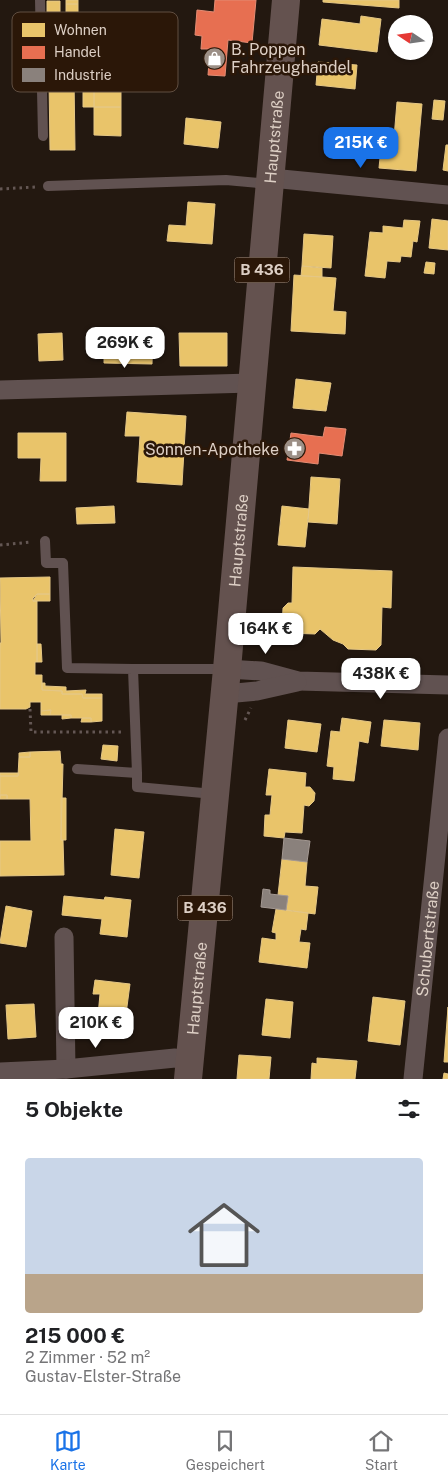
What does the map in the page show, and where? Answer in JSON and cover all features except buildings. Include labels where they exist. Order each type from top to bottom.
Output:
[{"type":"main road","name":"Hauptstraße","points":[[188,1070],[226,681],[286,0]]},
{"type":"street","points":[[271,181],[448,194]]},
{"type":"street","points":[[0,390],[251,383]]},
{"type":"street","points":[[226,681],[261,671],[298,681],[448,685]]},
{"type":"street","points":[[226,681],[257,691],[298,681]]},
{"type":"street","name":"Schubertstraße","points":[[413,1079],[448,738]]},
{"type":"street","points":[[64,937],[66,1069]]},
{"type":"street","points":[[0,1072],[66,1069],[175,1058],[188,1070]]},
{"type":"lane","points":[[42,92],[43,136]]},
{"type":"lane","points":[[48,186],[226,180],[271,181]]},
{"type":"lane","points":[[46,541],[46,563],[63,563],[67,668],[133,669],[226,681]]},
{"type":"lane","points":[[133,669],[137,787],[215,794]]},
{"type":"lane","points":[[78,769],[137,773]]},
{"type":"path","points":[[0,189],[48,186]]},
{"type":"path","points":[[0,545],[46,541]]},
{"type":"path","points":[[30,709],[31,732],[136,732]]},
{"type":"place","name":"B. Poppen Fahrzeughandel","points":[[215,58]]},
{"type":"place","name":"Sonnen-Apotheke","points":[[295,449]]}]
